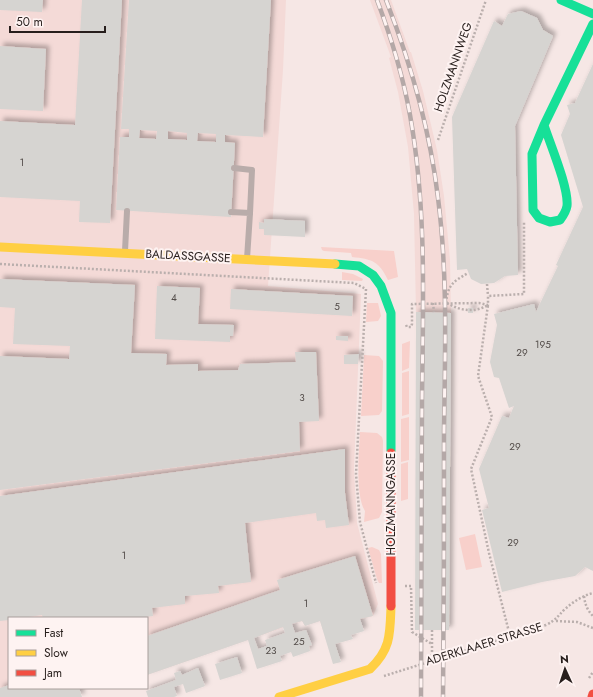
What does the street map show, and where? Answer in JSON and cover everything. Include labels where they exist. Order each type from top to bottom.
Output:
[{"type":"street","points":[[561,0],[593,14]]},
{"type":"street","points":[[544,125],[565,187],[567,205],[566,213],[560,220],[550,222],[539,218],[533,210],[532,154],[544,125],[593,24]]},
{"type":"street","name":"BALDASSGASSE","points":[[0,247],[343,264],[361,267],[374,275]]},
{"type":"street","name":"HOLZMANNGASSE","points":[[279,697],[370,669],[380,661],[387,650],[391,586],[391,313],[384,290],[374,275]]},
{"type":"lane","points":[[234,168],[252,170],[247,259]]},
{"type":"lane","points":[[125,253],[127,211]]},
{"type":"lane","points":[[231,212],[250,213]]},
{"type":"path","name":"HOLZMANNWEG","points":[[438,140],[486,0]]},
{"type":"path","points":[[488,296],[524,294],[524,218]]},
{"type":"path","points":[[0,264],[354,283],[366,289],[384,290]]},
{"type":"path","points":[[446,303],[447,292],[450,286],[468,273]]},
{"type":"path","points":[[487,284],[488,305],[478,376],[492,417],[471,469],[489,553],[510,636]]},
{"type":"path","points":[[366,289],[356,464],[360,522],[376,584],[380,587],[411,586],[412,632],[432,644]]},
{"type":"path","points":[[433,303],[434,312]]},
{"type":"path","points":[[446,303],[454,308],[471,311],[481,310],[488,305]]},
{"type":"path","points":[[406,324],[407,327],[411,327],[412,304],[479,303],[488,305]]},
{"type":"path","name":"ADERKLAAER STRASSE","points":[[390,674],[546,625],[555,621],[565,610],[584,596],[593,593]]},
{"type":"path","points":[[584,596],[585,604],[593,616]]},
{"type":"path","points":[[555,621],[577,622],[593,628]]},
{"type":"path","points":[[432,630],[432,660]]},
{"type":"shaded area","points":[[0,0],[286,0],[283,70],[268,286],[361,294],[354,469],[357,523],[378,604],[373,616],[323,630],[320,621],[305,626],[302,621],[148,675],[148,617],[8,617],[8,689],[0,697]]},
{"type":"shaded area","points":[[370,0],[391,0],[411,52],[423,91],[437,150],[444,196],[450,260],[451,313],[416,312],[414,214],[408,147],[398,92],[389,58],[391,57]]},
{"type":"shaded area","points":[[321,247],[394,251],[398,277],[388,280],[378,265],[370,260],[352,257],[351,253],[324,251]]},
{"type":"shaded area","points":[[342,272],[353,274],[363,279],[362,281],[342,280]]},
{"type":"shaded area","points":[[367,303],[378,303],[381,316],[378,321],[366,322]]},
{"type":"shaded area","points":[[410,341],[409,368],[402,371],[402,344]]},
{"type":"shaded area","points":[[364,355],[379,356],[383,361],[382,411],[379,415],[361,416]]},
{"type":"shaded area","points":[[409,371],[409,414],[402,416],[402,373]]},
{"type":"shaded area","points":[[409,417],[409,460],[401,462],[401,419]]},
{"type":"shaded area","points":[[360,432],[377,433],[382,437],[383,441],[382,512],[379,518],[364,522],[365,511],[360,495],[359,484]]},
{"type":"shaded area","points":[[408,462],[408,499],[401,501],[401,464]]},
{"type":"shaded area","points":[[475,534],[482,567],[466,570],[459,538]]},
{"type":"shaded area","points":[[372,547],[379,550],[381,554],[382,583],[379,583],[377,579],[368,548]]},
{"type":"building","points":[[0,0],[43,0],[42,12],[0,10]]},
{"type":"building","points":[[82,0],[122,0],[110,223],[79,222],[80,201],[0,197],[0,121],[75,125]]},
{"type":"building","points":[[129,0],[271,0],[263,137],[225,135],[225,142],[235,143],[231,217],[116,210],[120,137],[129,137],[129,129],[121,129]],"holes":[[[140,130],[157,131],[156,139],[139,138]],[[168,131],[187,133],[187,140],[168,139]],[[198,133],[216,134],[216,142],[197,141]]]},
{"type":"building","points":[[521,11],[537,18],[543,30],[553,36],[515,126],[518,275],[505,276],[494,283],[481,284],[471,279],[467,269],[457,270],[452,117],[494,21],[502,26],[508,14]]},
{"type":"building","points":[[0,46],[46,49],[43,111],[0,109]]},
{"type":"building","points":[[593,64],[593,571],[585,567],[575,576],[542,582],[502,592],[482,510],[489,508],[479,469],[502,416],[509,418],[514,406],[509,408],[499,378],[494,377],[490,362],[497,325],[494,314],[534,304],[536,312],[558,266],[556,265],[583,207],[561,135],[570,114],[567,105],[575,103]]},
{"type":"building","points":[[264,219],[305,221],[305,237],[264,235],[264,229],[259,229],[259,222],[264,223]]},
{"type":"building","points":[[0,279],[135,285],[131,353],[167,354],[166,365],[198,364],[198,371],[238,370],[240,364],[296,362],[295,352],[316,352],[319,421],[299,422],[300,451],[0,490],[0,356],[69,359],[70,346],[13,344],[15,308],[0,307]]},
{"type":"building","points":[[157,286],[200,288],[198,324],[234,325],[233,336],[230,336],[230,342],[155,339]]},
{"type":"building","points":[[231,289],[353,296],[352,316],[230,309]]},
{"type":"building","points":[[468,308],[473,308],[473,313],[468,313]]},
{"type":"building","points":[[416,312],[451,313],[449,630],[415,630]]},
{"type":"building","points":[[336,336],[348,336],[348,341],[336,340]]},
{"type":"building","points":[[359,354],[358,364],[344,364],[344,355]]},
{"type":"building","points":[[345,449],[345,493],[349,525],[326,528],[325,520],[317,521],[316,513],[245,523],[251,582],[218,586],[219,593],[185,596],[185,604],[152,608],[153,616],[43,617],[42,615],[8,617],[8,620],[0,621],[0,496]]},
{"type":"building","points":[[355,556],[373,616],[360,619],[364,631],[351,635],[353,639],[335,644],[341,662],[333,664],[320,621],[305,626],[302,621],[292,624],[295,633],[306,630],[312,645],[309,646],[310,651],[293,657],[291,652],[280,656],[282,661],[257,669],[248,640],[148,675],[148,636],[280,590],[277,580]],"holes":[[[283,627],[285,633],[265,640],[267,646],[258,649],[254,638]]]},
{"type":"building","points":[[237,657],[242,673],[220,680],[215,664]]},
{"type":"building","points":[[198,668],[205,686],[186,693],[183,684],[174,687],[177,696],[148,697],[146,691],[176,680],[174,673],[180,671],[182,675]]},
{"type":"building","points":[[8,685],[8,689],[79,689],[82,697],[0,697],[0,688]]},
{"type":"railway","points":[[377,0],[396,57],[407,100],[415,150],[422,221],[421,697]]},
{"type":"railway","points":[[386,0],[404,48],[425,122],[438,198],[441,227],[445,285],[443,697]]},
{"type":"traffic: fast","points":[[561,0],[593,14]]},
{"type":"traffic: fast","points":[[544,125],[562,177],[567,198],[567,208],[560,220],[550,222],[539,218],[533,210],[532,154],[544,125],[593,24]]},
{"type":"traffic: fast","points":[[335,264],[359,266],[373,275],[381,286],[391,313],[391,453]]},
{"type":"traffic: slow","points":[[0,247],[335,264]]},
{"type":"traffic: slow","points":[[279,697],[370,669],[377,662],[386,648],[390,625],[391,606]]},
{"type":"traffic: jam","points":[[391,453],[391,606]]}]
